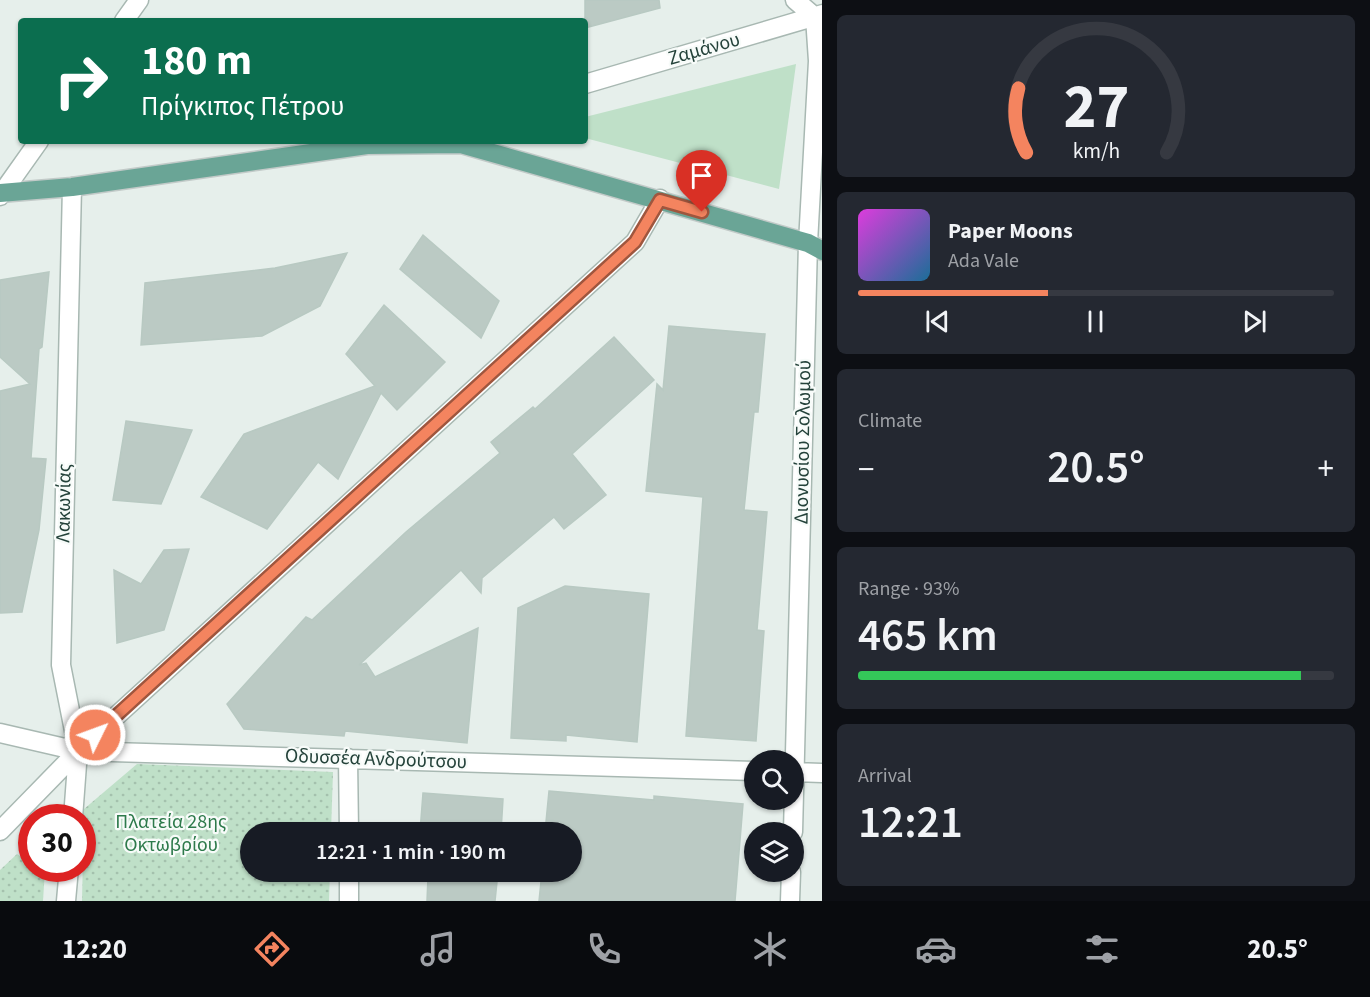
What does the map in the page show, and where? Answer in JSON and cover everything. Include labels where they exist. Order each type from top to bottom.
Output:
[{"type":"main road","points":[[1,194],[72,187],[367,145],[399,144]]},
{"type":"main road","points":[[469,144],[818,246]]},
{"type":"street","points":[[126,18],[139,0]]},
{"type":"street","points":[[795,0],[819,16]]},
{"type":"street","name":"Ζαμάνου","points":[[588,83],[819,16]]},
{"type":"street","name":"Διονυσίου Σολωμού","points":[[795,750],[818,246],[819,16]]},
{"type":"street","points":[[1,194],[37,144]]},
{"type":"street","name":"Λακωνίας","points":[[72,187],[61,665],[78,751],[74,804]]},
{"type":"street","points":[[0,831],[78,751],[635,242],[660,200]]},
{"type":"street","name":"Οδυσσέα Ανδρούτσου","points":[[0,733],[78,751],[744,771]]},
{"type":"street","points":[[348,758],[349,822]]},
{"type":"street","points":[[804,772],[822,773]]},
{"type":"street","points":[[66,901],[68,882]]},
{"type":"street","points":[[349,882],[349,901]]},
{"type":"street","points":[[790,901],[791,882]]},
{"type":"green space","points":[[796,64],[779,189],[588,139],[588,116]]},
{"type":"green space","name":"Πλατεία 28ης Οκτωβρίου","points":[[137,764],[333,772],[331,822],[240,822],[240,882],[330,882],[329,901],[82,901],[82,882],[96,882],[96,804],[90,804]]},
{"type":"green space","points":[[18,855],[18,882],[44,882],[43,901],[0,901],[0,870]]},
{"type":"building","points":[[585,0],[659,0],[660,8],[588,27],[588,18],[585,18]]},
{"type":"building","points":[[423,235],[499,301],[481,338],[400,269]]},
{"type":"building","points":[[347,253],[320,306],[262,336],[141,345],[145,283],[275,268]]},
{"type":"building","points":[[49,272],[42,347],[39,349],[31,458],[46,459],[39,530],[22,612],[0,613],[0,391],[30,384],[0,357],[0,280]]},
{"type":"building","points":[[384,305],[445,362],[397,410],[381,393],[338,479],[318,462],[267,529],[201,497],[244,434],[375,386],[346,354]]},
{"type":"building","points":[[669,326],[765,334],[758,412],[754,412],[744,510],[767,512],[757,630],[764,631],[756,741],[686,736],[703,497],[646,491],[657,384],[663,390]]},
{"type":"building","points":[[614,337],[654,380],[572,454],[606,495],[564,529],[554,517],[482,578],[481,593],[461,570],[359,665],[366,663],[375,677],[478,628],[467,743],[345,731],[344,736],[244,729],[227,704],[306,617],[312,620],[406,532],[500,453],[491,442],[533,407],[535,409]]},
{"type":"building","points":[[126,421],[192,430],[161,504],[113,500]]},
{"type":"building","points":[[189,549],[164,630],[117,643],[114,570],[141,584],[164,550]]},
{"type":"building","points":[[565,586],[649,594],[637,742],[566,735],[566,741],[511,738],[518,608]]},
{"type":"building","points":[[549,791],[654,800],[654,796],[743,804],[735,901],[539,901],[541,882],[582,882],[582,822],[546,822]]},
{"type":"building","points":[[423,793],[503,799],[502,822],[421,822]]},
{"type":"building","points":[[428,882],[497,882],[495,901],[427,901]]},
{"type":"route","points":[[95,735],[635,242],[660,200],[702,212]]}]
